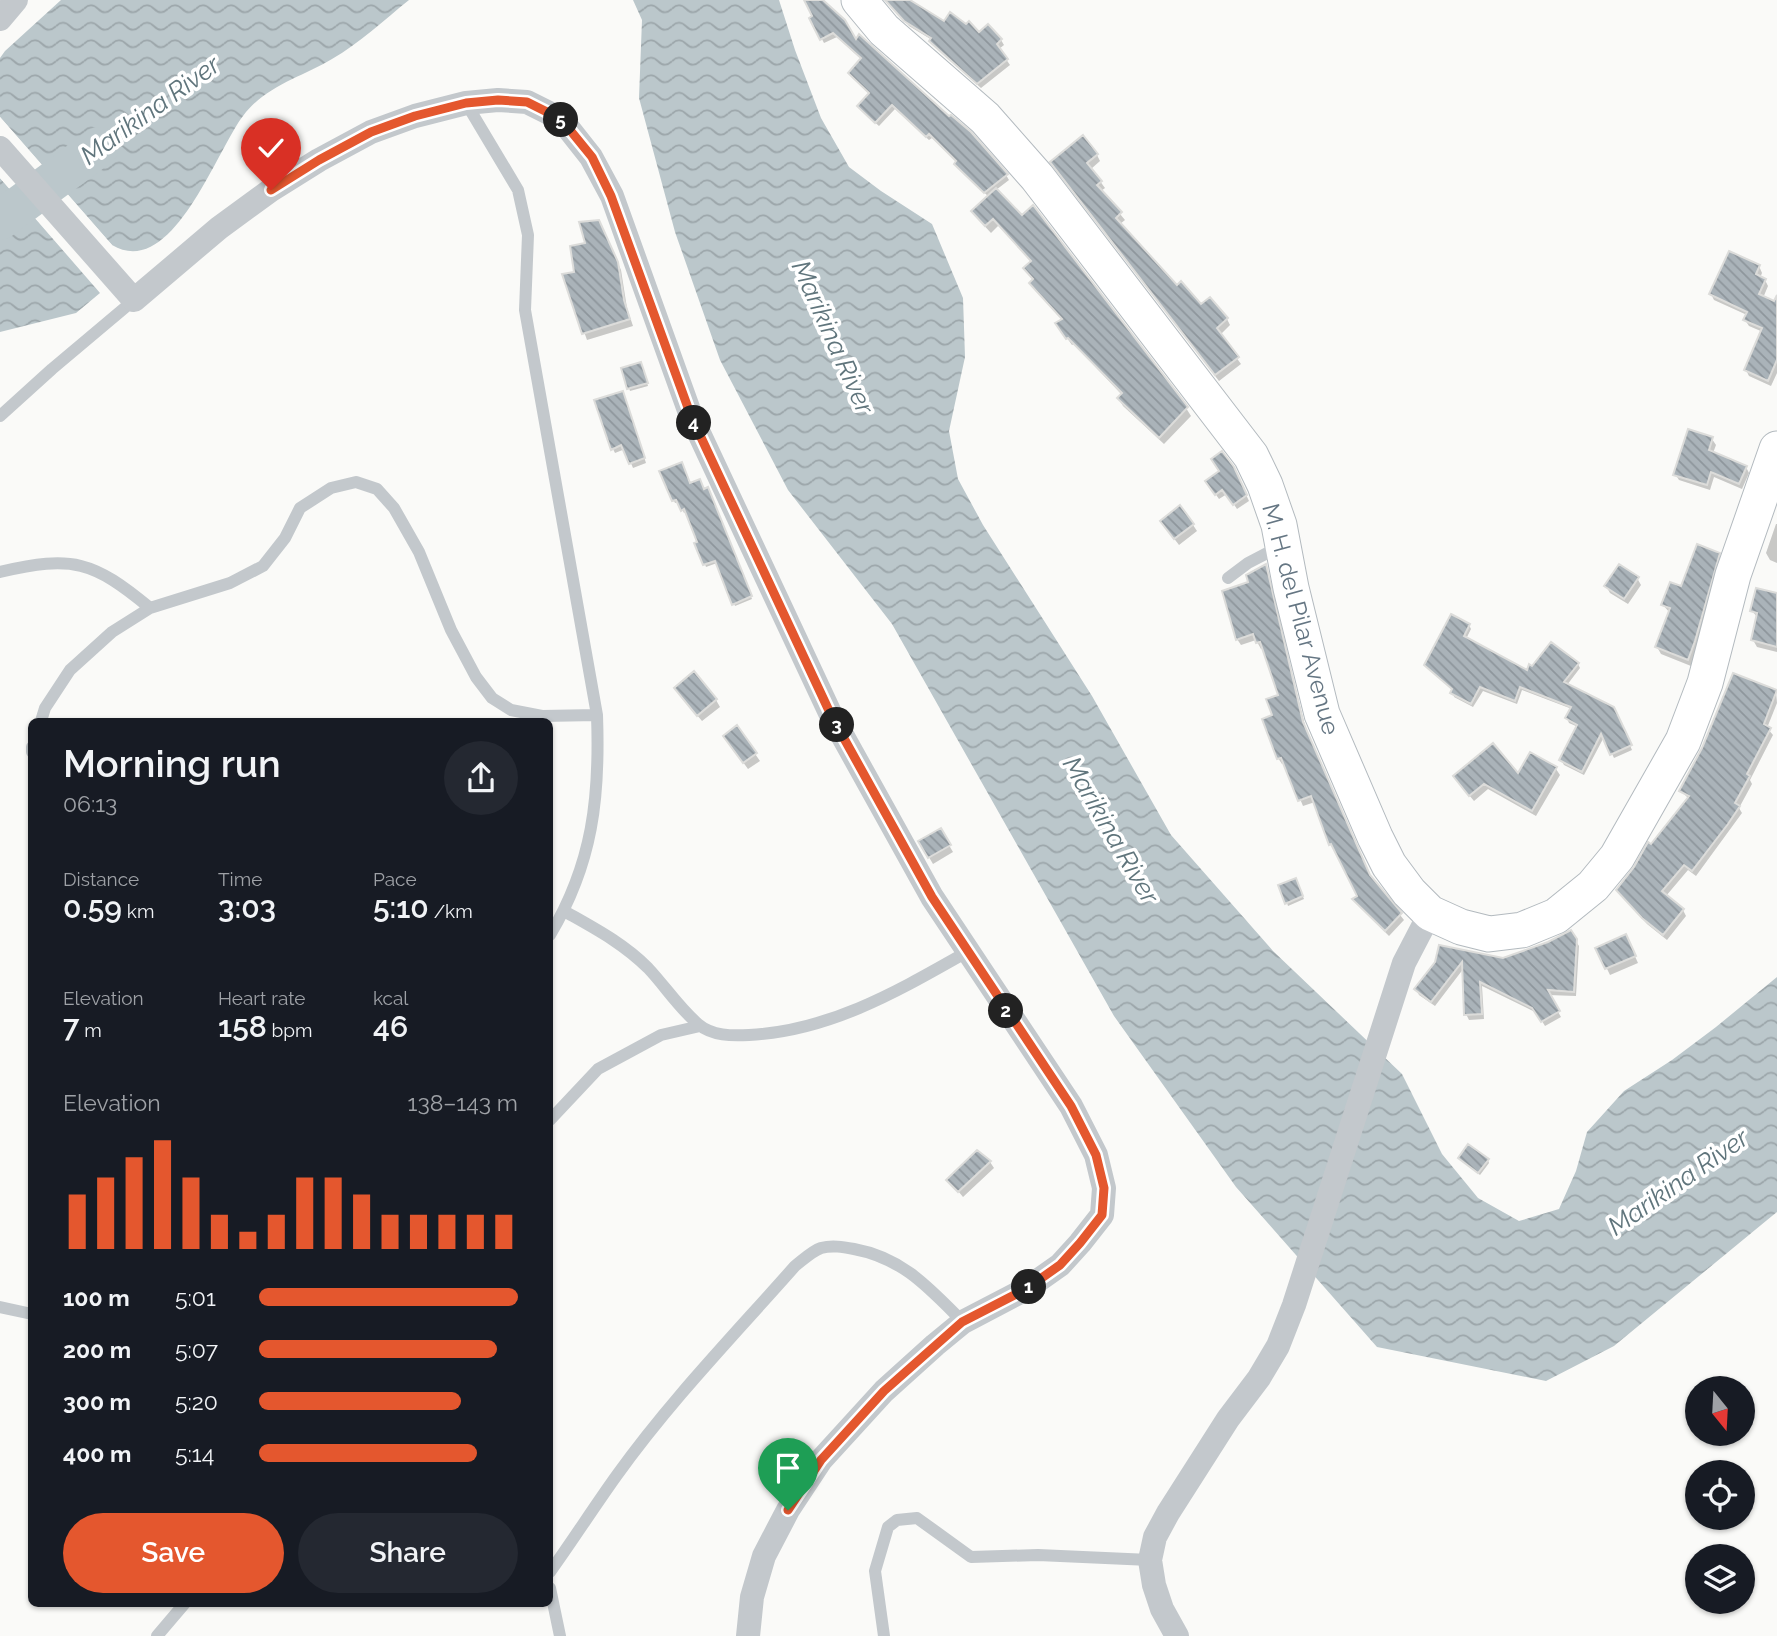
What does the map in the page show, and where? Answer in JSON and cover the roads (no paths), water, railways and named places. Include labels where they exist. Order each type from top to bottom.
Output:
[{"type":"street","points":[[0,19],[16,0]]},
{"type":"street","name":"M. H. del Pilar Avenue","points":[[859,0],[884,30],[985,118],[1037,177],[1251,456],[1279,525],[1296,614],[1322,714],[1389,865],[1409,892],[1430,913],[1461,928],[1489,934],[1522,930],[1556,916],[1593,886],[1617,857],[1683,741],[1705,683],[1733,575],[1777,449]]},
{"type":"street","points":[[0,148],[134,300],[219,228],[271,190],[371,132],[415,116],[466,103],[498,100],[527,102],[561,119],[592,157],[611,196],[691,416],[831,715],[932,897],[1071,1106],[1096,1155],[1104,1188],[1102,1215],[1060,1265],[1026,1289],[962,1322],[884,1391],[821,1460],[788,1510],[764,1556],[752,1597],[748,1636]]},
{"type":"street","points":[[1177,1636],[1162,1609],[1154,1585],[1150,1560],[1155,1537],[1228,1419],[1259,1378],[1278,1346],[1294,1305],[1397,983],[1413,944],[1430,913]]},
{"type":"lane","points":[[466,103],[518,190],[528,235],[525,310],[597,715],[599,761],[594,817],[586,856],[564,911],[553,929]]},
{"type":"lane","points":[[0,416],[134,300]]},
{"type":"lane","points":[[42,718],[45,708],[70,670],[112,632],[150,608],[230,583],[263,566],[285,538],[300,508],[331,488],[356,482],[377,489],[394,508],[419,552],[457,642],[476,677],[492,698],[511,710],[542,716],[597,715]]},
{"type":"lane","points":[[1228,578],[1248,563],[1283,546]]},
{"type":"lane","points":[[0,572],[63,562],[96,570],[120,583],[150,608]]},
{"type":"lane","points":[[564,911],[618,941],[647,967],[700,1026],[725,1036],[762,1034],[832,1021],[885,998],[967,952]]},
{"type":"lane","points":[[553,1117],[598,1069],[662,1035],[700,1026]]},
{"type":"lane","points":[[553,1568],[617,1475],[664,1416],[795,1266],[820,1248],[840,1246],[874,1252],[897,1263],[913,1274],[962,1322]]},
{"type":"lane","points":[[0,1307],[28,1313]]},
{"type":"lane","points":[[884,1636],[874,1571],[888,1527],[897,1520],[917,1518],[971,1557],[1038,1555],[1150,1560]]},
{"type":"lane","points":[[553,1602],[560,1636]]},
{"type":"lane","points":[[157,1636],[182,1607]]},
{"type":"water","points":[[61,0],[409,0],[342,53],[284,83],[252,106],[232,133],[190,207],[173,229],[154,245],[134,251],[112,245],[0,117],[0,58]]},
{"type":"water","points":[[633,0],[779,0],[821,118],[849,167],[932,224],[963,298],[965,357],[949,431],[958,479],[983,525],[1092,696],[1171,835],[1273,951],[1402,1074],[1442,1154],[1478,1198],[1519,1221],[1559,1209],[1576,1171],[1587,1132],[1624,1091],[1672,1060],[1777,977],[1777,1212],[1614,1346],[1546,1381],[1377,1347],[1236,1187],[1114,1016],[892,624],[788,490],[720,360],[675,232],[639,98],[642,20]]},
{"type":"water","points":[[0,178],[100,293],[76,313],[0,332]]},
{"type":"waterway","name":"Marikina River","points":[[0,220],[99,147]]}]
